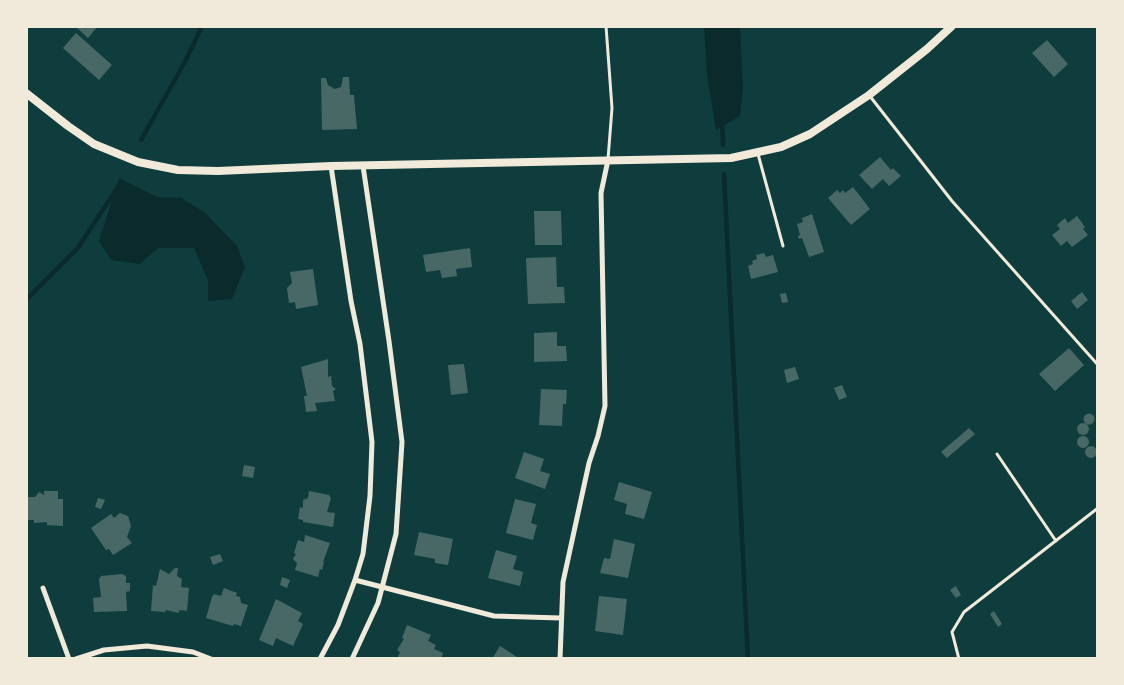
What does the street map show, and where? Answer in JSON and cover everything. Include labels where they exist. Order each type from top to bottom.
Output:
[{"type":"street","points":[[26,93],[94,144],[116,154],[156,167],[178,170],[218,171],[331,166],[731,158],[781,147],[810,134],[869,95],[927,49],[952,26]]},
{"type":"street","points":[[560,659],[560,618],[563,582],[574,527],[605,406],[601,193],[608,160]]},
{"type":"street","points":[[320,659],[338,625],[363,554],[368,524],[372,442],[360,344],[351,301],[331,166]]},
{"type":"street","points":[[352,659],[370,624],[383,587],[396,534],[402,442],[390,341],[363,166]]},
{"type":"street","points":[[355,580],[494,616],[560,618]]},
{"type":"street","points":[[43,588],[69,659]]},
{"type":"street","points":[[76,659],[104,650],[147,646],[193,652],[211,659]]},
{"type":"lane","points":[[606,26],[612,108],[608,160]]},
{"type":"lane","points":[[869,95],[952,201],[1098,365]]},
{"type":"lane","points":[[758,153],[783,246]]},
{"type":"lane","points":[[997,454],[1056,541]]},
{"type":"lane","points":[[958,659],[952,632],[964,612],[1098,508]]},
{"type":"water","points":[[704,26],[740,26],[743,88],[740,116],[716,130],[707,75]]},
{"type":"water","points":[[119,178],[157,197],[181,198],[204,212],[237,246],[245,267],[232,299],[208,301],[208,280],[194,248],[158,248],[140,264],[111,260],[99,241]]},
{"type":"building","points":[[75,26],[98,26],[88,38]]},
{"type":"building","points":[[76,33],[112,65],[99,80],[63,48]]},
{"type":"building","points":[[1047,40],[1068,64],[1054,77],[1032,53]]},
{"type":"building","points":[[343,77],[349,77],[350,95],[354,95],[357,129],[322,130],[321,78],[326,78],[328,85],[335,89],[341,87]]},
{"type":"building","points":[[880,157],[891,170],[893,168],[901,176],[889,186],[883,179],[872,189],[859,175]]},
{"type":"building","points":[[853,187],[870,209],[851,225],[828,198],[837,190],[840,193],[843,190],[845,193]]},
{"type":"building","points":[[534,211],[561,211],[562,245],[535,245]]},
{"type":"building","points":[[812,214],[824,252],[809,257],[802,238],[799,239],[798,236],[800,235],[797,224],[803,222],[802,218]]},
{"type":"building","points":[[1077,216],[1088,235],[1072,247],[1067,241],[1061,246],[1052,235],[1060,229],[1057,225],[1065,218],[1068,223]]},
{"type":"building","points":[[470,248],[472,267],[456,269],[457,276],[442,278],[440,270],[426,272],[423,255]]},
{"type":"building","points":[[764,253],[766,257],[773,255],[778,272],[751,279],[748,266],[757,259],[756,255]]},
{"type":"building","points":[[556,257],[557,287],[564,287],[565,303],[528,304],[526,258]]},
{"type":"building","points":[[313,269],[318,305],[296,309],[295,302],[289,303],[287,288],[292,283],[290,272]]},
{"type":"building","points":[[1082,292],[1088,300],[1077,309],[1071,301]]},
{"type":"building","points":[[786,293],[788,302],[782,303],[780,294]]},
{"type":"building","points":[[557,332],[557,346],[566,346],[567,361],[534,362],[534,333]]},
{"type":"building","points":[[1069,348],[1084,365],[1055,391],[1039,374]]},
{"type":"building","points":[[328,359],[328,377],[331,376],[332,386],[336,389],[333,391],[335,401],[315,403],[317,411],[306,412],[304,396],[307,396],[301,367]]},
{"type":"building","points":[[464,364],[468,393],[451,395],[448,365]]},
{"type":"building","points":[[795,367],[799,379],[787,383],[784,370]]},
{"type":"building","points":[[842,385],[847,397],[839,400],[834,388]]},
{"type":"building","points":[[541,389],[567,390],[566,404],[563,404],[562,426],[539,425]]},
{"type":"building","points":[[1089,413],[1095,419],[1089,425],[1083,419]]},
{"type":"building","points":[[1083,423],[1089,429],[1083,435],[1077,429]]},
{"type":"building","points":[[969,428],[975,434],[947,458],[941,452]]},
{"type":"building","points":[[1083,436],[1089,442],[1083,448],[1077,442]]},
{"type":"building","points":[[1089,446],[1093,446],[1097,452],[1093,458],[1089,458],[1085,454],[1085,450]]},
{"type":"building","points":[[524,452],[544,459],[540,471],[550,474],[545,489],[515,478]]},
{"type":"building","points":[[244,465],[255,467],[253,478],[242,476]]},
{"type":"building","points":[[619,482],[652,492],[644,519],[625,514],[627,504],[614,500]]},
{"type":"building","points":[[44,491],[58,491],[58,499],[63,499],[63,526],[47,525],[47,522],[34,523],[34,520],[26,520],[27,497],[35,497],[39,492],[44,495]]},
{"type":"building","points":[[309,491],[329,495],[331,498],[327,512],[335,513],[333,527],[303,522],[303,520],[298,519],[300,507],[303,508],[303,500],[308,498]]},
{"type":"building","points":[[98,498],[105,500],[101,509],[95,507]]},
{"type":"building","points":[[515,499],[536,504],[531,523],[537,525],[533,540],[506,533]]},
{"type":"building","points":[[120,513],[128,516],[131,526],[127,537],[132,543],[113,555],[109,549],[106,550],[91,528],[111,514],[114,518]]},
{"type":"building","points":[[419,532],[453,539],[448,565],[435,563],[435,559],[414,555]]},
{"type":"building","points":[[305,535],[330,543],[318,577],[295,570],[297,563],[293,559],[296,554],[294,553],[298,540],[304,542]]},
{"type":"building","points":[[614,539],[635,544],[628,578],[600,573],[604,558],[610,559]]},
{"type":"building","points":[[496,550],[517,556],[513,569],[523,572],[520,586],[488,578]]},
{"type":"building","points":[[220,554],[223,561],[213,565],[210,557]]},
{"type":"building","points":[[175,568],[178,568],[177,576],[182,579],[181,587],[189,588],[187,611],[179,610],[179,613],[166,610],[165,612],[151,611],[153,585],[156,586],[160,569],[169,574]]},
{"type":"building","points":[[122,574],[126,576],[126,583],[130,583],[130,591],[126,592],[127,611],[94,612],[93,598],[101,597],[99,579],[101,576]]},
{"type":"building","points":[[282,577],[290,580],[287,588],[280,585]]},
{"type":"building","points":[[956,586],[961,595],[956,598],[950,590]]},
{"type":"building","points":[[224,588],[237,593],[236,596],[240,597],[241,603],[248,605],[241,626],[234,624],[233,626],[206,618],[212,597],[214,594],[221,596]]},
{"type":"building","points":[[599,596],[627,599],[623,635],[595,631]]},
{"type":"building","points":[[276,599],[302,613],[298,621],[303,624],[293,646],[276,638],[273,646],[259,640]]},
{"type":"building","points":[[994,611],[1002,624],[998,627],[990,614]]},
{"type":"building","points":[[407,625],[431,635],[428,641],[436,645],[434,649],[443,653],[441,659],[397,659],[400,652],[397,650],[404,639],[402,638]]},
{"type":"building","points":[[500,646],[520,659],[492,659]]},
{"type":"waterway","points":[[141,140],[186,60],[202,26]]},
{"type":"waterway","points":[[722,121],[723,145]]},
{"type":"waterway","points":[[724,174],[748,659]]},
{"type":"waterway","points":[[26,300],[77,249],[118,187]]}]
